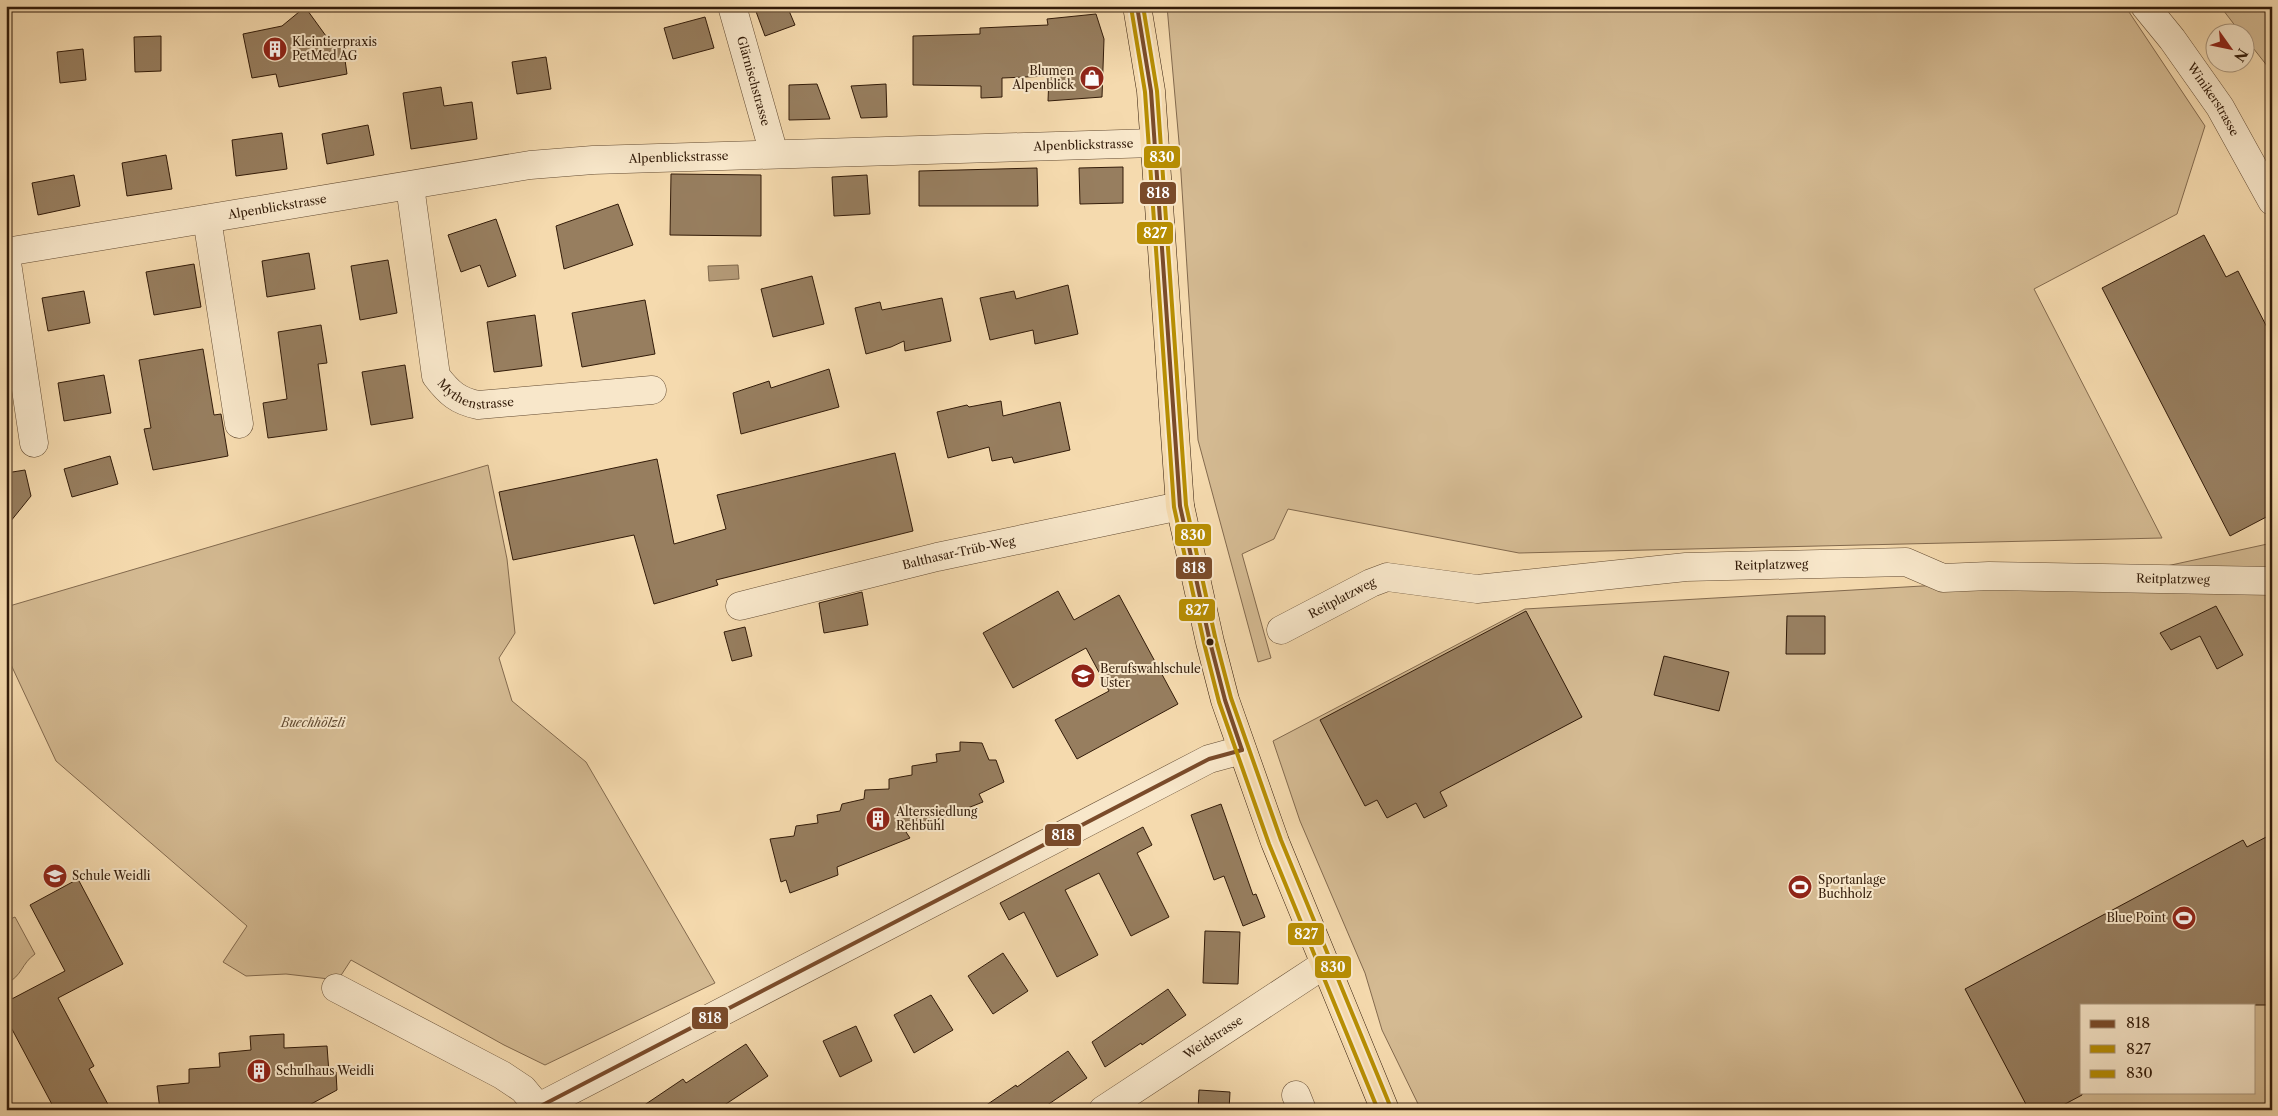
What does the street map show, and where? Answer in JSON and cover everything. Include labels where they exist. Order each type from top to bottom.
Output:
[{"type":"main road","points":[[1137,6],[1151,90],[1180,506],[1212,650],[1242,750],[1275,842],[1385,1110]]},
{"type":"street","name":"Glärnischstrasse","points":[[732,6],[774,154]]},
{"type":"street","name":"Winikerstrasse","points":[[2145,6],[2172,39],[2220,107],[2272,201]]},
{"type":"street","name":"Alpenblickstrasse","points":[[6,252],[530,165],[592,160],[1154,143]]},
{"type":"street","name":"Mythenstrasse","points":[[410,186],[436,376],[449,393],[462,402],[478,405],[652,390]]},
{"type":"street","points":[[207,219],[239,424]]},
{"type":"street","points":[[6,256],[34,443]]},
{"type":"street","name":"Balthasar-Trüb-Weg","points":[[740,606],[937,558],[1180,506]]},
{"type":"street","name":"Reitplatzweg","points":[[1281,630],[1371,582],[1387,577],[1477,589],[1686,567],[1906,562],[1944,578],[1989,576],[2272,581]]},
{"type":"street","points":[[336,988],[502,1075],[546,1107],[1209,759],[1242,750]]},
{"type":"street","name":"Weidstrasse","points":[[1103,1110],[1325,964]]},
{"type":"green space","points":[[1167,6],[2125,6],[2205,126],[2177,214],[2034,289],[2162,538],[1519,553],[1288,509],[1274,539],[1242,554],[1271,658],[1258,662],[1198,440],[1179,142]]},
{"type":"green space","points":[[2220,6],[2272,6],[2272,72],[2256,52],[2256,22],[2232,22]]},
{"type":"green space","name":"Buechhölzli","points":[[488,465],[507,559],[515,633],[499,658],[512,701],[586,762],[715,983],[545,1065],[504,1045],[351,960],[338,980],[286,974],[246,976],[223,962],[247,926],[56,761],[6,654],[6,607]]},
{"type":"green space","name":"Sportanlage Buchholz","points":[[2272,543],[2272,1110],[1421,1110],[1382,1030],[1365,973],[1300,821],[1273,741],[1525,609],[2130,574]]},
{"type":"green space","points":[[15,917],[35,954],[16,977],[6,984],[6,921]]},
{"type":"shaded area","points":[[738,265],[739,279],[709,281],[708,266]]},
{"type":"building","points":[[754,6],[787,6],[795,25],[765,36]]},
{"type":"building","name":"Kleintierpraxis PetMed AG","points":[[305,7],[334,47],[343,46],[347,74],[279,87],[276,74],[252,78],[243,34],[282,26]]},
{"type":"building","points":[[1096,14],[1104,39],[1102,97],[1048,101],[1049,76],[1002,78],[1002,97],[981,98],[981,86],[913,85],[913,36],[980,34],[980,28],[1048,25],[1047,19]]},
{"type":"building","points":[[705,17],[714,48],[673,59],[664,28]]},
{"type":"building","points":[[161,36],[161,71],[135,72],[134,37]]},
{"type":"building","points":[[83,49],[86,80],[60,83],[57,52]]},
{"type":"building","points":[[546,57],[551,89],[517,94],[512,62]]},
{"type":"building","points":[[817,84],[830,119],[789,120],[789,85]]},
{"type":"building","points":[[886,84],[887,117],[861,118],[851,86]]},
{"type":"building","points":[[441,87],[444,106],[472,102],[477,139],[411,149],[403,93]]},
{"type":"building","points":[[368,125],[374,155],[327,164],[322,134]]},
{"type":"building","points":[[282,133],[287,169],[236,176],[232,140]]},
{"type":"building","points":[[166,155],[172,189],[127,196],[122,163]]},
{"type":"building","points":[[1123,167],[1123,203],[1080,204],[1079,168]]},
{"type":"building","points":[[1037,168],[1038,206],[919,206],[919,171]]},
{"type":"building","points":[[671,174],[761,175],[761,236],[670,235]]},
{"type":"building","points":[[74,175],[80,206],[38,215],[32,183]]},
{"type":"building","points":[[867,175],[870,214],[834,216],[832,177]]},
{"type":"building","points":[[618,204],[633,245],[564,269],[556,226]]},
{"type":"building","points":[[496,219],[516,276],[488,287],[480,265],[461,272],[448,235]]},
{"type":"building","points":[[2204,235],[2226,277],[2238,271],[2272,337],[2272,514],[2230,536],[2102,288]]},
{"type":"building","points":[[309,253],[315,289],[267,297],[262,261]]},
{"type":"building","points":[[388,260],[397,313],[360,320],[351,266]]},
{"type":"building","points":[[194,264],[201,307],[154,315],[146,272]]},
{"type":"building","points":[[812,276],[824,324],[773,337],[761,289]]},
{"type":"building","points":[[1068,285],[1078,334],[1035,344],[1033,330],[990,340],[980,298],[1014,291],[1016,299]]},
{"type":"building","points":[[84,291],[90,323],[48,331],[42,298]]},
{"type":"building","points":[[942,298],[951,341],[905,351],[904,341],[866,354],[855,308],[880,302],[882,310]]},
{"type":"building","points":[[645,300],[655,354],[582,367],[572,313]]},
{"type":"building","points":[[535,315],[542,366],[494,372],[487,322]]},
{"type":"building","points":[[321,325],[327,363],[318,364],[327,430],[268,438],[263,403],[287,399],[278,332]]},
{"type":"building","points":[[203,349],[214,415],[221,414],[228,456],[153,470],[144,429],[151,428],[139,360]]},
{"type":"building","points":[[405,365],[413,418],[371,425],[362,372]]},
{"type":"building","points":[[829,369],[839,407],[741,434],[733,393],[769,381],[771,388]]},
{"type":"building","points":[[104,375],[111,413],[64,421],[58,383]]},
{"type":"building","points":[[1001,401],[1003,416],[1060,402],[1070,450],[1014,463],[1012,457],[992,461],[989,447],[948,458],[937,412],[967,405],[969,407]]},
{"type":"building","points":[[895,453],[913,531],[716,580],[718,585],[654,604],[634,535],[513,560],[499,492],[657,459],[674,544],[726,529],[717,495]]},
{"type":"building","points":[[110,456],[118,484],[72,497],[64,469]]},
{"type":"building","points":[[25,470],[31,496],[6,527],[6,473]]},
{"type":"building","points":[[1058,591],[1074,620],[1119,595],[1178,704],[1077,759],[1055,720],[1109,691],[1086,648],[1013,688],[983,633]]},
{"type":"building","points":[[862,592],[868,625],[824,633],[819,603]]},
{"type":"building","points":[[2216,606],[2243,655],[2217,669],[2200,636],[2171,650],[2160,633]]},
{"type":"building","points":[[1526,611],[1582,717],[1440,792],[1447,806],[1424,818],[1416,803],[1387,818],[1377,800],[1365,806],[1320,720]]},
{"type":"building","points":[[1787,616],[1825,616],[1825,654],[1786,654]]},
{"type":"building","points":[[745,627],[752,656],[732,661],[724,632]]},
{"type":"building","points":[[1664,656],[1729,672],[1719,711],[1654,695]]},
{"type":"building","name":"Alterssiedlung Rehbühl","points":[[960,742],[982,743],[989,760],[996,760],[1004,782],[979,794],[983,802],[906,832],[910,838],[837,867],[838,875],[790,893],[786,880],[781,882],[770,839],[794,836],[796,826],[818,823],[817,815],[840,811],[842,804],[864,799],[865,790],[889,789],[889,779],[912,775],[912,766],[937,762],[936,754],[960,751]]},
{"type":"building","points":[[1221,804],[1253,895],[1256,894],[1265,917],[1243,926],[1224,876],[1214,880],[1191,815]]},
{"type":"building","points":[[1143,827],[1152,845],[1137,853],[1169,917],[1131,936],[1099,873],[1065,890],[1098,955],[1057,977],[1024,912],[1009,920],[1000,903]]},
{"type":"building","name":"Blue Point","points":[[2272,834],[2272,1005],[2080,1004],[2080,1094],[2082,1095],[2054,1110],[2029,1110],[1965,989],[2243,840],[2247,847]]},
{"type":"building","points":[[78,879],[123,964],[58,998],[94,1066],[89,1069],[111,1110],[55,1110],[6,1018],[6,1002],[65,971],[30,905]]},
{"type":"building","points":[[1205,931],[1240,932],[1238,984],[1203,983]]},
{"type":"building","points":[[1003,953],[1028,991],[993,1014],[968,976]]},
{"type":"building","points":[[1168,989],[1186,1015],[1105,1067],[1092,1042]]},
{"type":"building","points":[[931,995],[953,1030],[914,1053],[894,1015]]},
{"type":"building","points":[[856,1026],[872,1061],[840,1077],[823,1041]]},
{"type":"building","name":"Schulhaus Weidli","points":[[284,1034],[284,1048],[327,1046],[329,1073],[336,1072],[337,1090],[300,1110],[160,1110],[157,1086],[189,1083],[189,1069],[220,1067],[219,1053],[251,1050],[250,1036]]},
{"type":"building","points":[[746,1044],[768,1076],[717,1110],[637,1110],[683,1079],[686,1083]]},
{"type":"building","points":[[1068,1051],[1087,1078],[1040,1110],[979,1110],[1016,1085],[1017,1087]]},
{"type":"building","points":[[1199,1090],[1230,1092],[1229,1110],[1198,1110]]},
{"type":"transit line","name":"818","points":[[1137,6],[1151,91],[1180,506],[1210,642],[1225,700],[1242,750]]},
{"type":"transit line","name":"830","points":[[1143,6],[1157,91],[1186,505],[1216,641],[1231,698],[1281,840],[1391,1108]]},
{"type":"transit line","name":"827","points":[[1131,7],[1145,92],[1174,507],[1204,643],[1219,702],[1269,844],[1378,1110]]},
{"type":"transit line","name":"818","points":[[533,1110],[1209,759],[1242,750]]},
{"type":"place","name":"Kleintierpraxis PetMed AG","points":[[275,49]]},
{"type":"place","name":"Blumen Alpenblick","points":[[1092,78]]},
{"type":"place","name":"Berufswahlschule Uster","points":[[1083,676]]},
{"type":"place","name":"Alterssiedlung Rehbühl","points":[[878,819]]},
{"type":"place","name":"Schule Weidli","points":[[55,876]]},
{"type":"place","name":"Sportanlage Buchholz","points":[[1800,887]]},
{"type":"place","name":"Blue Point","points":[[2184,918]]},
{"type":"place","name":"Schulhaus Weidli","points":[[259,1071]]}]
